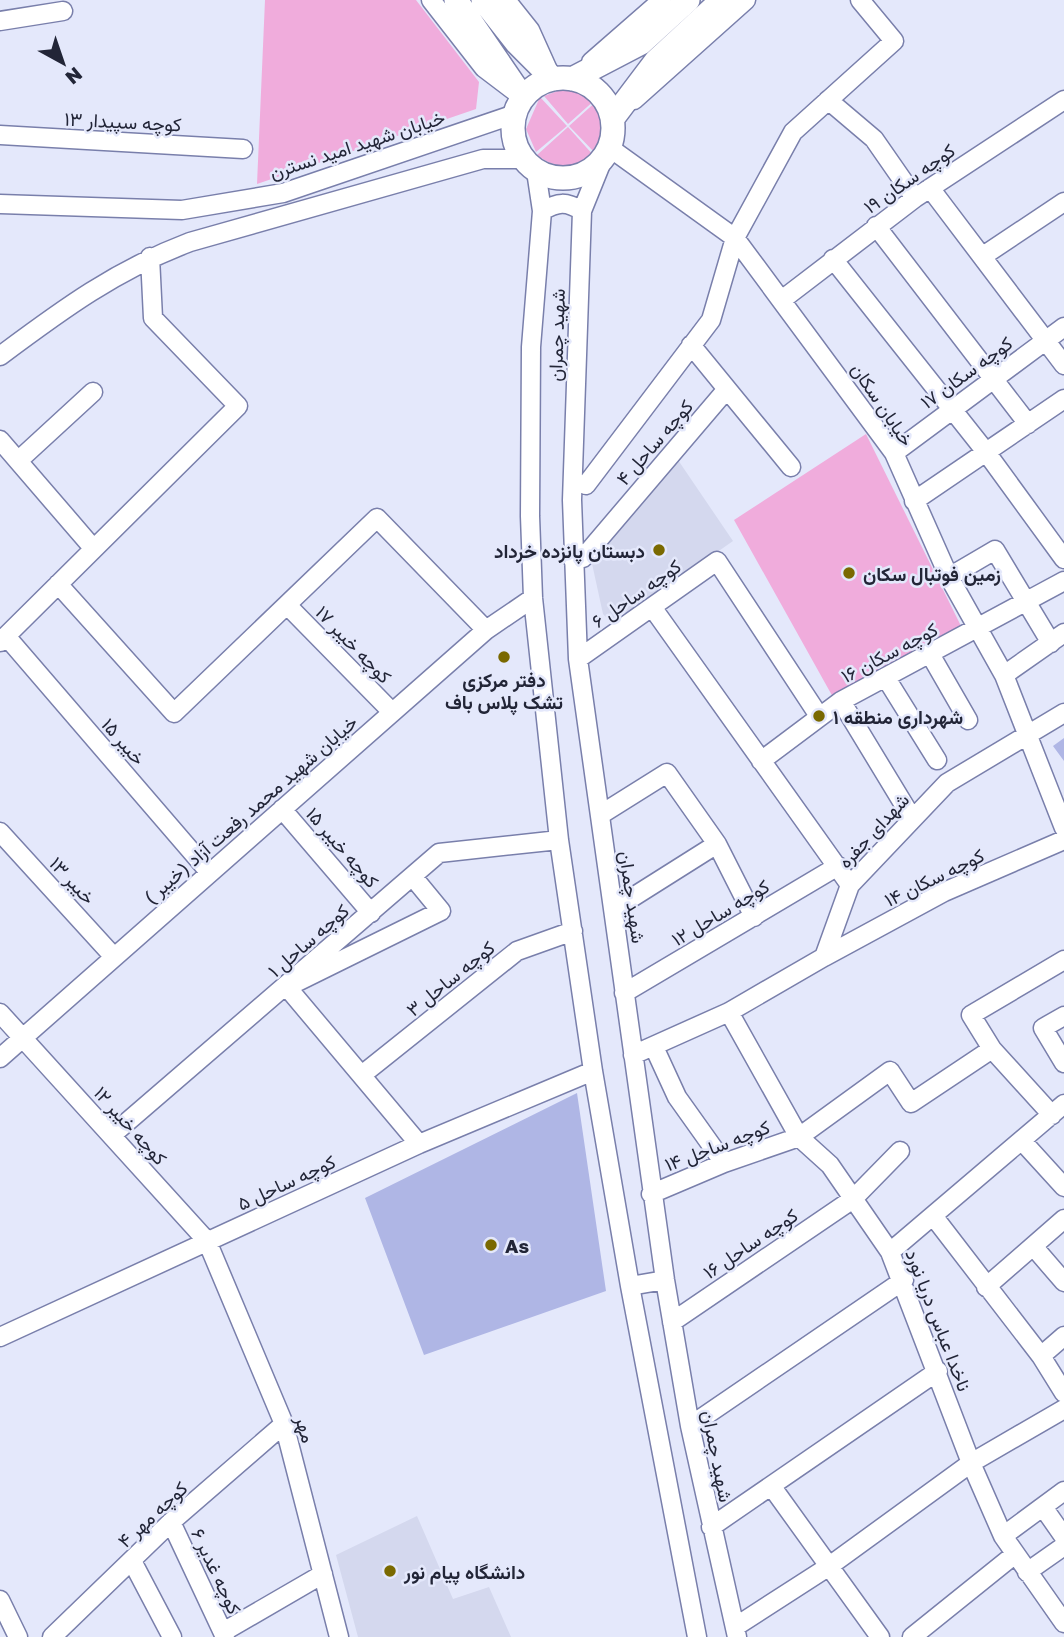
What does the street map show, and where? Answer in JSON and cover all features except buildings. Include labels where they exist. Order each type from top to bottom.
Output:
[{"type":"main road","points":[[456,0],[519,106]]},
{"type":"main road","points":[[483,0],[516,42],[562,79],[598,92],[613,118]]},
{"type":"main road","points":[[688,0],[641,43],[562,79],[536,86],[519,106],[514,141],[530,165],[554,178],[572,178],[589,171],[606,153],[613,118],[656,61],[722,0]]},
{"type":"street","points":[[431,0],[484,68],[519,106]]},
{"type":"street","points":[[506,0],[530,30],[562,79],[662,0]]},
{"type":"street","points":[[613,118],[747,0]]},
{"type":"street","points":[[586,485],[711,320],[735,238],[793,132],[894,41],[860,0]]},
{"type":"street","points":[[0,21],[63,11]]},
{"type":"street","points":[[828,100],[874,139],[983,256],[1064,365]]},
{"type":"street","name":"کوچه سکان ۱۹","points":[[783,299],[876,226],[1064,100]]},
{"type":"street","name":"خیابان شهید امید نسترن","points":[[0,204],[183,210],[284,193],[519,106]]},
{"type":"street","name":"کوچه سپیدار ۱۳","points":[[0,135],[243,149]]},
{"type":"street","name":"خیابان سکان","points":[[606,153],[735,238],[783,299],[894,453],[949,577],[1004,675],[1062,818]]},
{"type":"street","name":"شهید چمران","points":[[606,153],[582,211],[572,500],[578,659],[664,1280],[690,1426],[736,1632]]},
{"type":"street","points":[[0,356],[88,291],[150,257],[190,242],[483,159],[530,165]]},
{"type":"street","name":"شهید چمران","points":[[530,165],[542,211],[531,347],[530,516],[533,598],[559,839],[593,1071],[693,1635]]},
{"type":"street","points":[[284,193],[289,214]]},
{"type":"street","points":[[983,256],[1064,202]]},
{"type":"street","points":[[542,211],[557,203],[571,204],[582,211]]},
{"type":"street","points":[[876,226],[1028,424]]},
{"type":"street","points":[[3,639],[238,405],[153,318],[150,257]]},
{"type":"street","points":[[833,259],[986,452],[1064,559]]},
{"type":"street","name":"کوچه سکان ۱۷","points":[[894,453],[951,408],[1064,327]]},
{"type":"street","points":[[691,345],[791,467]]},
{"type":"street","name":"کوچه ساحل ۴","points":[[573,560],[583,558],[727,389]]},
{"type":"street","points":[[19,460],[93,392]]},
{"type":"street","points":[[914,501],[1064,399]]},
{"type":"street","points":[[2,445],[19,460],[93,548]]},
{"type":"street","points":[[58,584],[174,713],[377,518],[486,630]]},
{"type":"street","points":[[949,577],[995,550],[1026,602],[1057,638],[1004,675]]},
{"type":"street","name":"کوچه ساحل ۶","points":[[578,659],[718,561],[819,716]]},
{"type":"street","name":"کوچه سکان ۱۶","points":[[761,761],[841,701],[1064,581]]},
{"type":"street","name":"( خیبر) خیابان شهید محمد رفعت آزاد","points":[[0,1058],[486,630],[533,598]]},
{"type":"street","name":"کوچه خیبر ۱۷","points":[[286,605],[392,712]]},
{"type":"street","points":[[652,607],[850,885]]},
{"type":"street","name":"خیبر ۱۵","points":[[3,639],[210,873]]},
{"type":"street","points":[[930,654],[968,720]]},
{"type":"street","points":[[886,678],[937,760]]},
{"type":"street","points":[[841,701],[912,818]]},
{"type":"street","name":"شهدای جفره","points":[[824,957],[850,885],[912,818],[947,783],[1064,713]]},
{"type":"street","points":[[600,815],[667,773],[716,844],[754,917]]},
{"type":"street","name":"کوچه خیبر ۱۵","points":[[282,809],[372,913]]},
{"type":"street","name":"خیبر ۱۳","points":[[0,832],[114,957]]},
{"type":"street","name":"کوچه ساحل ۱","points":[[112,1135],[287,987],[439,853],[559,839]]},
{"type":"street","name":"کوچه سکان ۱۴","points":[[824,957],[944,892],[1064,840]]},
{"type":"street","points":[[614,909],[716,844]]},
{"type":"street","name":"کوچه ساحل ۱۲","points":[[624,993],[838,866]]},
{"type":"street","points":[[413,877],[441,911],[287,987],[363,1074],[419,1144]]},
{"type":"street","name":"کوچه ساحل ۳","points":[[363,1074],[517,951],[573,931]]},
{"type":"street","points":[[633,1055],[729,1012],[824,957]]},
{"type":"street","points":[[890,1252],[1058,1110],[992,1049],[971,1015],[1064,960]]},
{"type":"street","name":"ناخدا عباس دریا نورد","points":[[729,1012],[799,1137],[830,1165],[890,1252],[904,1280],[971,1463],[1003,1536],[1027,1572],[1061,1611]]},
{"type":"street","name":"کوچه خیبر ۱۲","points":[[0,1013],[208,1241]]},
{"type":"street","points":[[1064,1016],[1043,1028],[1064,1063]]},
{"type":"street","points":[[654,1047],[677,1097],[724,1163]]},
{"type":"street","name":"کوچه ساحل ۱۴","points":[[651,1194],[724,1163],[799,1137],[890,1071],[911,1103],[992,1049]]},
{"type":"street","name":"کوچه ساحل ۵","points":[[0,1337],[419,1144],[593,1071]]},
{"type":"street","points":[[1023,1142],[1064,1187]]},
{"type":"street","name":"کوچه ساحل ۱۶","points":[[672,1322],[853,1199],[900,1152]]},
{"type":"street","points":[[934,1217],[1041,1356],[1064,1394]]},
{"type":"street","points":[[986,1287],[1064,1219]]},
{"type":"street","name":"مهر","points":[[208,1241],[284,1424],[340,1637]]},
{"type":"street","points":[[1034,1246],[1064,1283]]},
{"type":"street","points":[[630,1286],[664,1280]]},
{"type":"street","points":[[690,1426],[803,1352],[904,1280]]},
{"type":"street","points":[[1041,1356],[1064,1336]]},
{"type":"street","points":[[711,1527],[938,1371]]},
{"type":"street","points":[[736,1632],[971,1463],[1064,1409]]},
{"type":"street","name":"کوچه مهر ۴","points":[[52,1637],[171,1522],[284,1424]]},
{"type":"street","points":[[772,1487],[880,1637]]},
{"type":"street","points":[[1003,1536],[1064,1491]]},
{"type":"street","points":[[1043,1507],[1064,1537]]},
{"type":"street","name":"کوچه غدیر ۶","points":[[171,1522],[224,1634]]},
{"type":"street","points":[[1027,1572],[1064,1546]]},
{"type":"street","points":[[912,1637],[1014,1555]]},
{"type":"street","points":[[132,1562],[172,1637]]},
{"type":"street","points":[[224,1634],[323,1574]]},
{"type":"street","points":[[0,1600],[17,1637]]},
{"type":"shaded area","points":[[265,0],[416,0],[479,82],[476,109],[257,184]]},
{"type":"shaded area","points":[[571,86],[585,90],[596,99],[568,124],[544,96]]},
{"type":"shaded area","points":[[540,97],[567,126],[536,152],[526,129]]},
{"type":"shaded area","points":[[599,99],[607,128],[597,155],[569,126]]},
{"type":"shaded area","points":[[568,127],[595,157],[581,164],[566,166],[551,163],[537,155]]},
{"type":"shaded area","name":"زمین فوتبال سکان","points":[[866,434],[961,626],[834,699],[734,520]]},
{"type":"shaded area","name":"دبستان پانزده خرداد","points":[[678,460],[733,541],[613,625],[603,614],[591,559]]},
{"type":"shaded area","name":"دانشگاه پیام نور","points":[[417,1516],[453,1599],[489,1587],[511,1637],[358,1637],[336,1555]]},
{"type":"place","name":"دبستان پانزده خرداد","points":[[659,550]]},
{"type":"place","name":"زمین فوتبال سکان","points":[[849,573]]},
{"type":"place","name":"دفتر مرکزی تشک پلاس باف","points":[[504,657]]},
{"type":"place","name":"شهرداری منطقه ١","points":[[819,716]]},
{"type":"place","name":"As","points":[[491,1245]]},
{"type":"place","name":"دانشگاه پیام نور","points":[[390,1571]]}]
